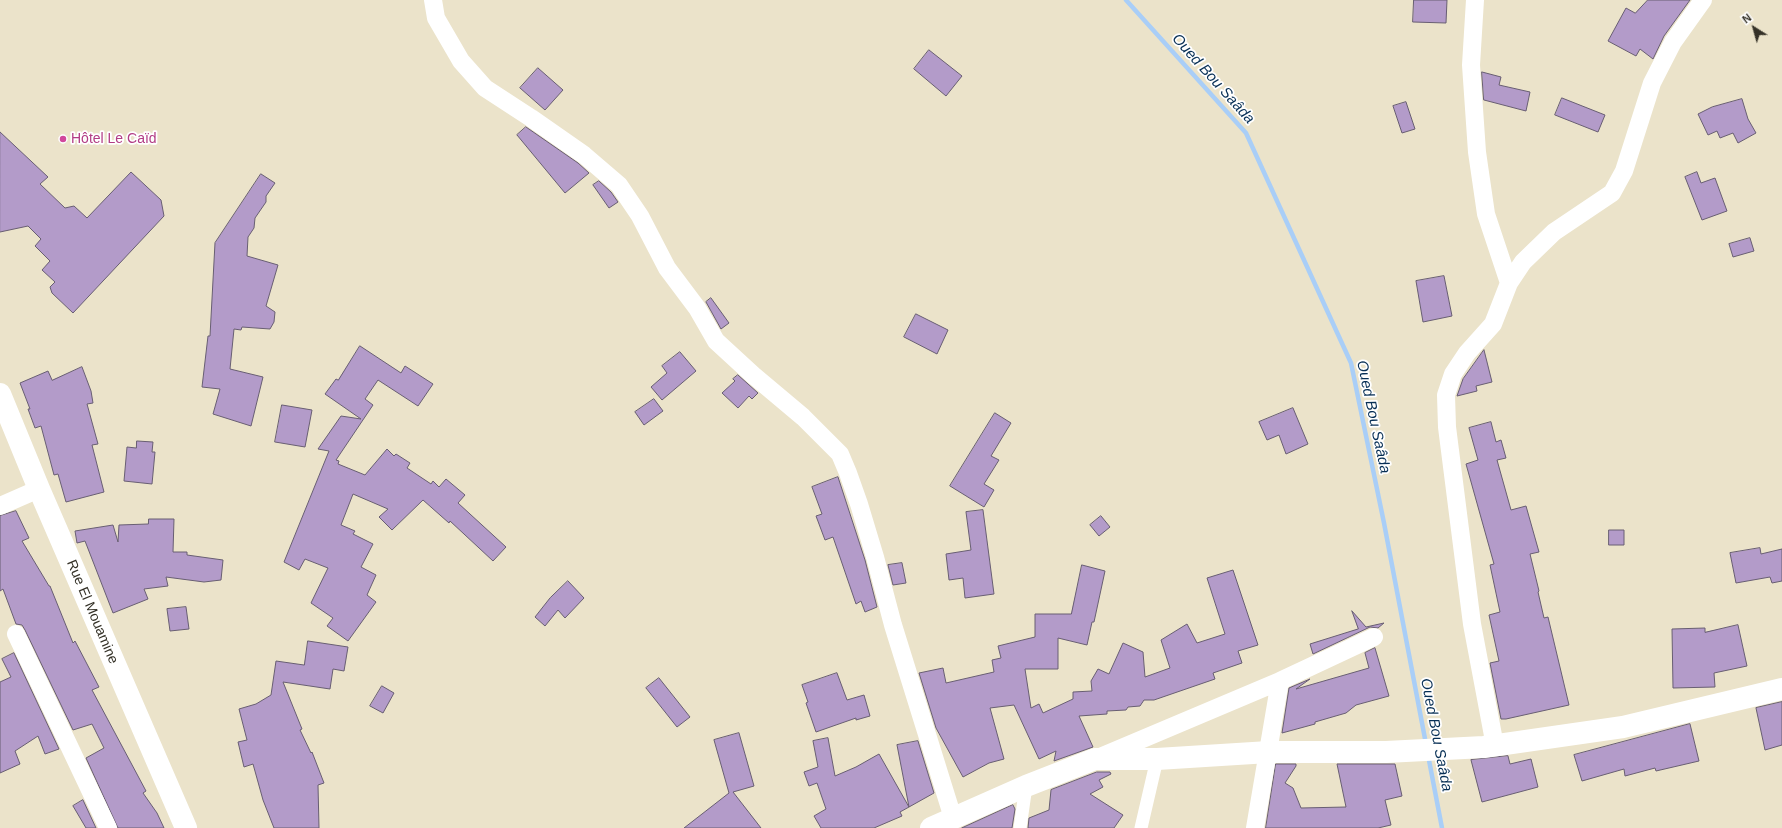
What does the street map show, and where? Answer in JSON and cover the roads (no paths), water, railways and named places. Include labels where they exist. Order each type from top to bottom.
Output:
[{"type":"main road","name":"Rue El Mouamine","points":[[0,394],[39,489],[186,828]]},
{"type":"main road","points":[[942,824],[1026,786],[1096,759],[1156,759],[1269,752],[1386,752],[1489,747],[1623,727],[1782,689]]},
{"type":"street","points":[[433,0],[436,18],[461,61],[485,88],[584,155],[619,185],[640,216],[667,268],[697,308],[716,341],[753,375],[803,417],[840,454],[863,517],[893,625],[942,824]]},
{"type":"street","points":[[1475,0],[1471,65],[1477,152],[1486,214],[1509,283]]},
{"type":"street","points":[[1489,747],[1447,427],[1446,395],[1453,374],[1467,353],[1493,324],[1509,283],[1523,262],[1554,232],[1612,193],[1624,171],[1652,83],[1673,42],[1702,0]]},
{"type":"street","points":[[0,506],[39,489]]},
{"type":"street","points":[[16,634],[108,828]]},
{"type":"street","points":[[1096,759],[1280,681],[1374,637]]},
{"type":"street","points":[[1255,828],[1280,681]]},
{"type":"street","points":[[1141,828],[1156,759]]},
{"type":"street","points":[[1020,828],[1026,786]]},
{"type":"waterway","name":"Oued Bou Saâda","points":[[1126,0],[1246,133],[1351,363],[1384,523],[1426,744]]},
{"type":"waterway","name":"Oued Bou Saâda","points":[[1428,755],[1442,828]]},
{"type":"place","name":"Hôtel Le Caïd","points":[[63,139]]}]
